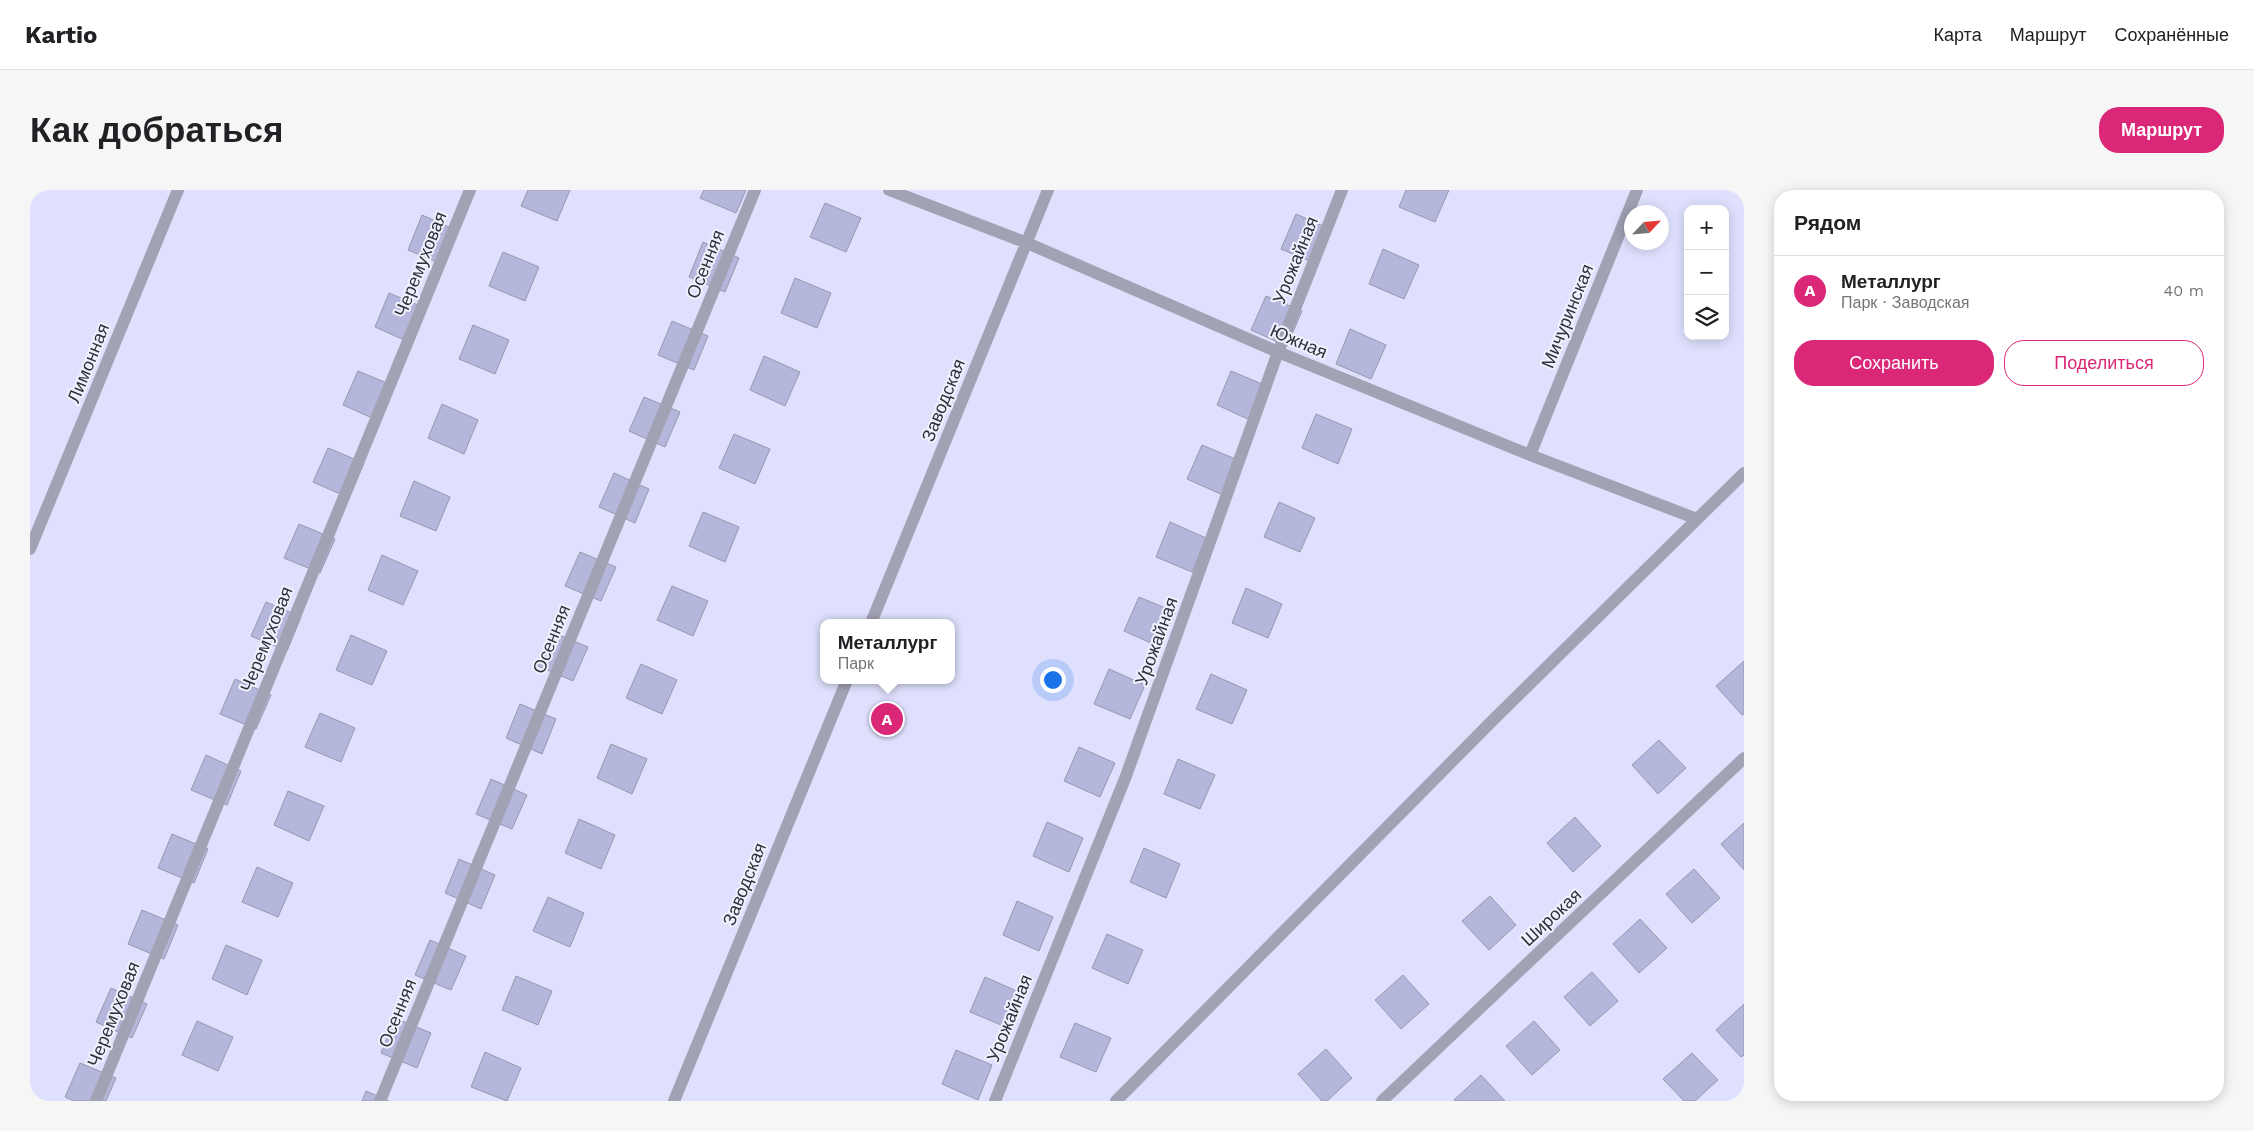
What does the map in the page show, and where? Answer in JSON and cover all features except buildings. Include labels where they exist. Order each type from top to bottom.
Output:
[{"type":"street","name":"Лимонная","points":[[30,549],[178,190]]},
{"type":"street","name":"Черемуховая","points":[[96,1101],[470,190]]},
{"type":"street","name":"Осенняя","points":[[380,1101],[755,190]]},
{"type":"street","name":"Южная","points":[[889,190],[1027,243],[1278,352],[1530,455],[1697,519]]},
{"type":"street","name":"Заводская","points":[[873,619],[1048,190]]},
{"type":"street","name":"Урожайная","points":[[995,1101],[1126,776],[1278,352],[1342,190]]},
{"type":"street","name":"Мичуринская","points":[[1530,455],[1637,190]]},
{"type":"street","points":[[1116,1101],[1485,728],[1744,473]]},
{"type":"street","name":"Заводская","points":[[674,1101],[845,684]]},
{"type":"street","name":"Широкая","points":[[1382,1101],[1744,758]]},
{"type":"shaded area","points":[[30,190],[1744,190],[1744,1101],[30,1101]]},
{"type":"place","name":"Металлург","points":[[887,719]]}]
